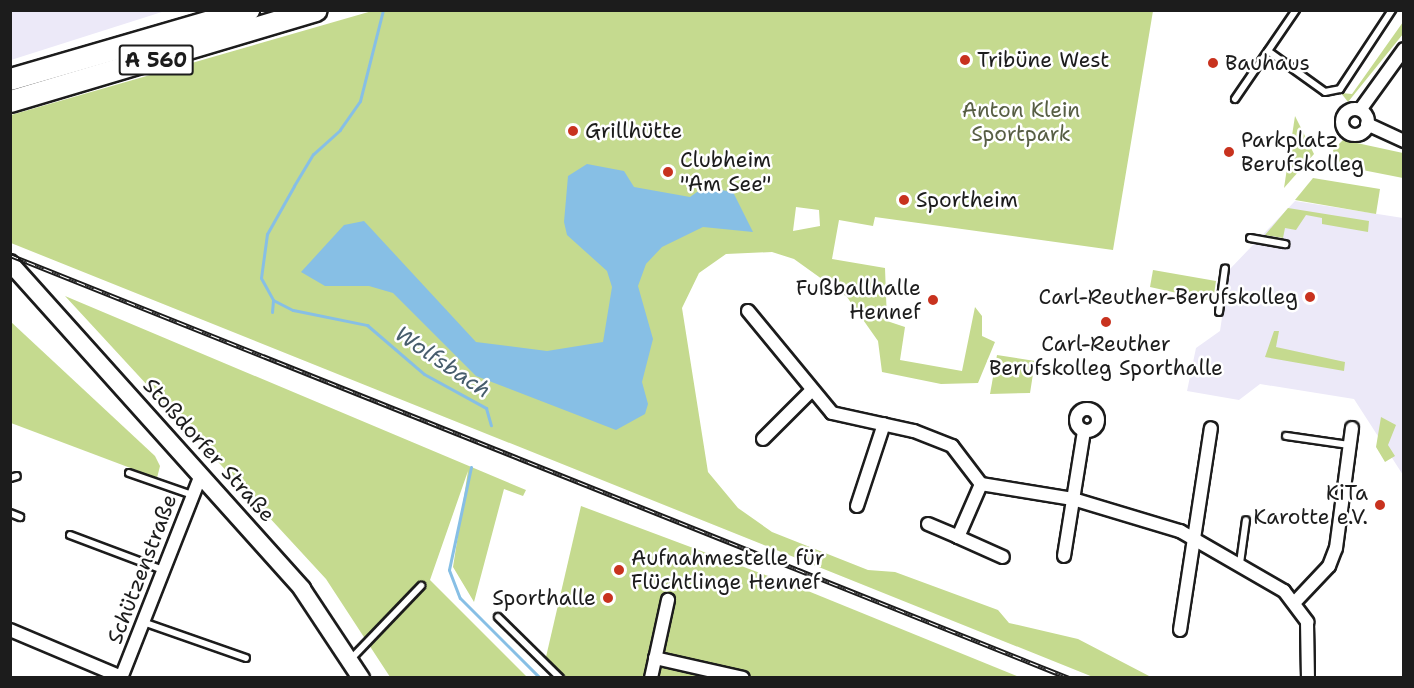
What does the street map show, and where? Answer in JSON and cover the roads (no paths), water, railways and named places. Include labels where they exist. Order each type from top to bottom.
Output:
[{"type":"highway","name":"A 560","points":[[10,79],[248,10]]},
{"type":"highway","name":"A 560","points":[[10,101],[316,10]]},
{"type":"main road","name":"Stoßdorfer Straße","points":[[15,270],[302,589],[361,678]]},
{"type":"street","points":[[1367,124],[1357,134],[1344,127],[1347,112],[1360,110],[1404,49]]},
{"type":"street","points":[[1360,110],[1367,124],[1404,141]]},
{"type":"street","points":[[748,311],[832,413],[884,424],[952,446],[981,484],[1073,499],[1194,537],[1240,563],[1296,601],[1307,622],[1308,678]]},
{"type":"street","points":[[764,439],[812,390]]},
{"type":"street","points":[[1064,556],[1084,431],[1077,416],[1090,406]]},
{"type":"street","points":[[857,506],[884,424]]},
{"type":"street","points":[[1180,630],[1211,428]]},
{"type":"street","points":[[1296,601],[1329,566],[1336,548],[1353,428]]},
{"type":"street","name":"Schützenstraße","points":[[121,677],[201,475]]},
{"type":"street","points":[[958,537],[981,484]]},
{"type":"street","points":[[928,524],[1003,557]]},
{"type":"street","points":[[651,678],[668,600]]},
{"type":"street","points":[[10,630],[121,677]]},
{"type":"street","points":[[655,657],[743,678]]},
{"type":"lane","points":[[1235,99],[1296,10]]},
{"type":"lane","points":[[1268,51],[1325,92],[1340,89],[1392,10]]},
{"type":"lane","points":[[1250,237],[1285,244]]},
{"type":"lane","points":[[1219,312],[1225,268]]},
{"type":"lane","points":[[1286,436],[1350,445]]},
{"type":"lane","points":[[129,473],[192,495]]},
{"type":"lane","points":[[10,513],[20,517]]},
{"type":"lane","points":[[1240,563],[1246,520]]},
{"type":"lane","points":[[70,535],[163,570]]},
{"type":"lane","points":[[350,660],[421,586]]},
{"type":"lane","points":[[498,617],[560,678]]},
{"type":"lane","points":[[143,622],[246,658]]},
{"type":"water","points":[[587,164],[624,171],[634,187],[690,197],[704,187],[733,192],[753,232],[703,227],[662,247],[646,264],[638,286],[653,339],[642,382],[648,404],[645,414],[616,430],[476,376],[393,293],[369,286],[325,286],[301,272],[344,225],[364,221],[476,342],[547,351],[603,342],[612,287],[607,271],[567,235],[564,222],[568,176]]},
{"type":"waterway","name":"Wolfsbach","points":[[383,10],[360,101],[340,130],[313,154],[267,234],[261,278],[273,300],[293,310],[367,325],[424,374],[486,408],[491,425]]},
{"type":"waterway","points":[[272,312],[273,300]]},
{"type":"waterway","name":"Wolfsbach","points":[[471,467],[449,570],[460,598],[540,678]]},
{"type":"railway","points":[[10,255],[1069,678]]},
{"type":"place","name":"Tribüne West","points":[[965,60]]},
{"type":"place","name":"Bauhaus","points":[[1213,63]]},
{"type":"place","name":"Grillhütte","points":[[573,131]]},
{"type":"place","name":"Parkplatz Berufskolleg","points":[[1229,152]]},
{"type":"place","name":"Clubheim \"Am See\"","points":[[668,172]]},
{"type":"place","name":"Sportheim","points":[[904,200]]},
{"type":"place","name":"Carl-Reuther-Berufskolleg","points":[[1310,297]]},
{"type":"place","name":"Fußballhalle Hennef","points":[[933,300]]},
{"type":"place","name":"Carl-Reuther Berufskolleg Sporthalle","points":[[1106,322]]},
{"type":"place","name":"KiTa Karotte e.V.","points":[[1380,505]]},
{"type":"place","name":"Aufnahmestelle für Flüchtlinge Hennef","points":[[619,570]]},
{"type":"place","name":"Sporthalle","points":[[608,598]]},
{"type":"park label","name":"Anton Klein Sportpark","points":[[1021,122]]}]
